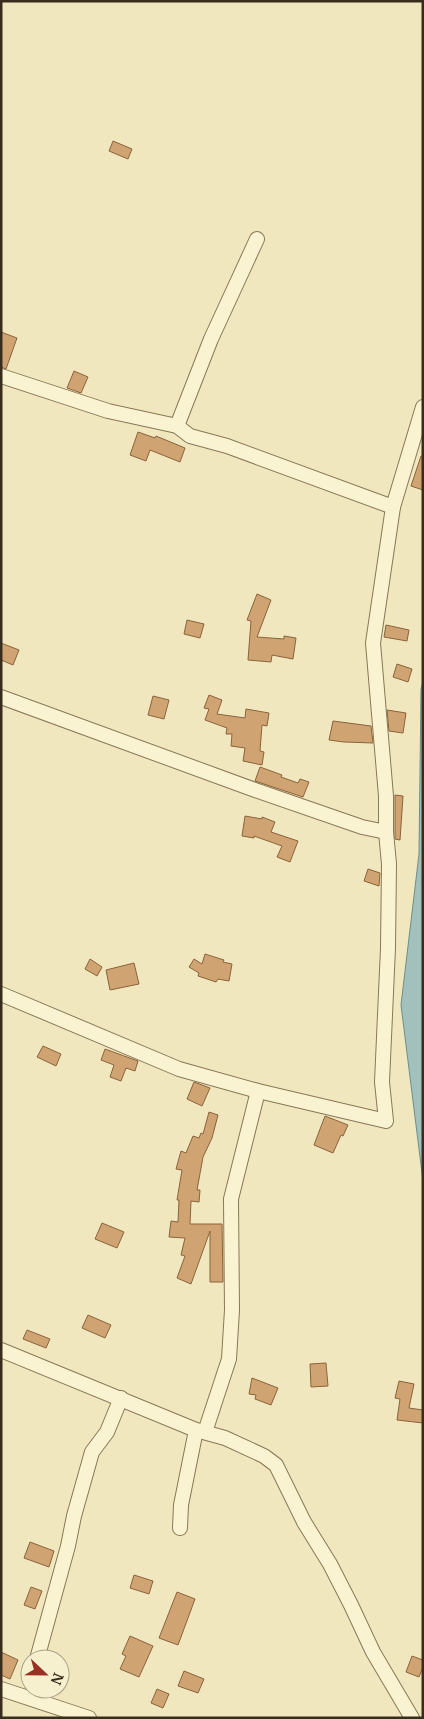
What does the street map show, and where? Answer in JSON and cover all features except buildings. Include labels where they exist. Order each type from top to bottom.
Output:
[{"type":"street","points":[[177,426],[211,339],[257,239]]},
{"type":"street","points":[[1,376],[108,411],[177,426],[190,436],[227,446],[392,507]]},
{"type":"street","points":[[1,994],[179,1070],[386,1121],[382,1082],[388,948],[389,864],[386,832],[386,796],[373,643],[392,507],[423,407]]},
{"type":"street","points":[[1,697],[255,790],[362,827],[386,832]]},
{"type":"street","points":[[180,1528],[181,1505],[201,1431],[229,1359],[232,1310],[231,1199],[258,1091]]},
{"type":"street","points":[[1,1350],[201,1431],[225,1438],[264,1456],[276,1466],[304,1522],[330,1564],[373,1652],[412,1718]]},
{"type":"street","points":[[40,1649],[92,1452],[107,1432],[121,1398]]},
{"type":"street","points":[[1,1689],[20,1691]]},
{"type":"street","points":[[45,1699],[89,1718]]},
{"type":"water","points":[[423,682],[423,1181],[401,1005],[419,854],[421,689]]}]
